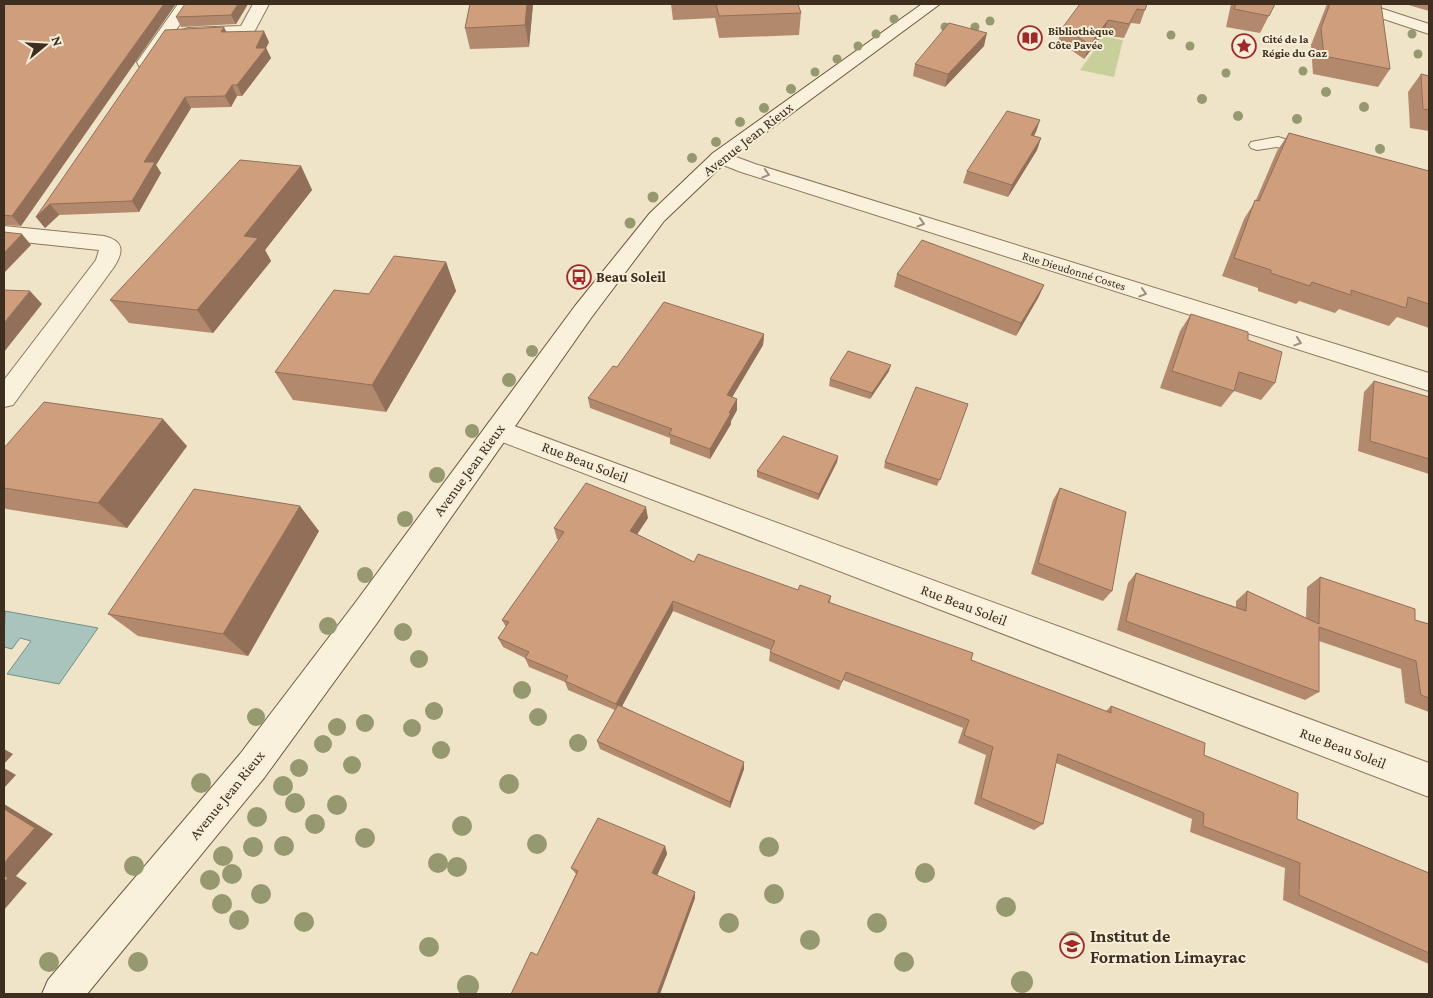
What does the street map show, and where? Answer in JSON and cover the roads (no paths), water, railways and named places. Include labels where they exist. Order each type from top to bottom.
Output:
[{"type":"street","points":[[137,74],[186,4]]},
{"type":"street","points":[[164,34],[247,31],[261,4]]},
{"type":"street","name":"Avenue Jean Rieux","points":[[62,994],[252,766],[366,613],[583,312],[656,218],[720,157],[932,4]]},
{"type":"street","points":[[1354,4],[1429,29]]},
{"type":"street","name":"Rue Dieudonné Costes","points":[[720,157],[748,168],[1429,382]]},
{"type":"street","points":[[4,233],[34,227],[93,240],[110,247],[110,253],[106,262],[4,398]]},
{"type":"street","name":"Rue Beau Soleil","points":[[498,430],[1429,780]]},
{"type":"lane","points":[[1257,145],[1278,142],[1325,156]]},
{"type":"water","points":[[5,611],[98,628],[59,684],[7,674],[31,641],[20,638],[12,649],[4,647]]},
{"type":"place","name":"Bibliothèque Côte Pavée","points":[[1030,38]]},
{"type":"place","name":"Cité de la Régie du Gaz","points":[[1244,46]]},
{"type":"place","name":"Beau Soleil","points":[[579,277]]},
{"type":"place","name":"Institut de Formation Limayrac","points":[[1072,946]]}]
